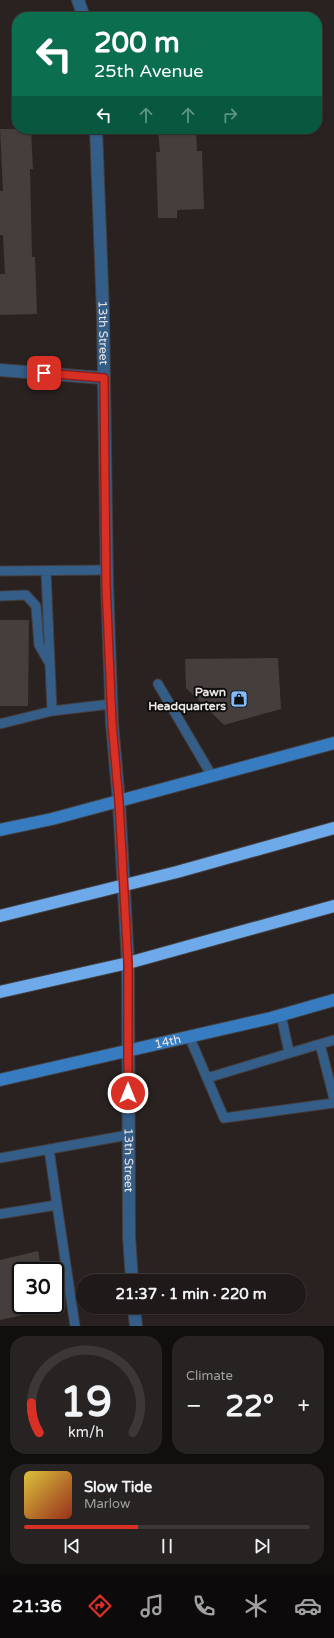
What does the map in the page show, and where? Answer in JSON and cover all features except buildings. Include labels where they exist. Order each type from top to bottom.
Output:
[{"type":"highway","points":[[0,916],[192,868],[334,828]]},
{"type":"highway","points":[[0,992],[128,963],[334,906]]},
{"type":"street","points":[[78,0],[82,12]]},
{"type":"street","name":"13th Street","points":[[96,134],[103,313],[106,570],[111,704],[119,802],[128,963],[129,1236],[132,1274]]},
{"type":"street","points":[[0,370],[104,378]]},
{"type":"street","points":[[0,830],[52,819],[119,802],[334,742]]},
{"type":"street","name":"14th","points":[[0,1080],[281,1015],[334,1000]]},
{"type":"street","points":[[135,1314],[136,1326]]},
{"type":"lane","points":[[0,571],[46,572],[106,570]]},
{"type":"lane","points":[[46,572],[52,711]]},
{"type":"lane","points":[[0,596],[26,595],[36,606],[39,645],[50,665]]},
{"type":"lane","points":[[158,684],[212,776]]},
{"type":"lane","points":[[0,724],[52,711],[111,704]]},
{"type":"lane","points":[[281,1015],[289,1052]]},
{"type":"lane","points":[[189,1036],[224,1118],[334,1103]]},
{"type":"lane","points":[[207,1078],[289,1052],[334,1040]]},
{"type":"lane","points":[[320,1044],[330,1071],[334,1099]]},
{"type":"lane","points":[[0,1158],[128,1135]]},
{"type":"lane","points":[[49,1149],[75,1326]]},
{"type":"lane","points":[[0,1214],[57,1205]]},
{"type":"place","name":"Pawn Headquarters","points":[[239,699]]},
{"type":"route","points":[[44,373],[104,378],[106,584],[112,723],[119,802],[128,963],[128,1093]]}]
